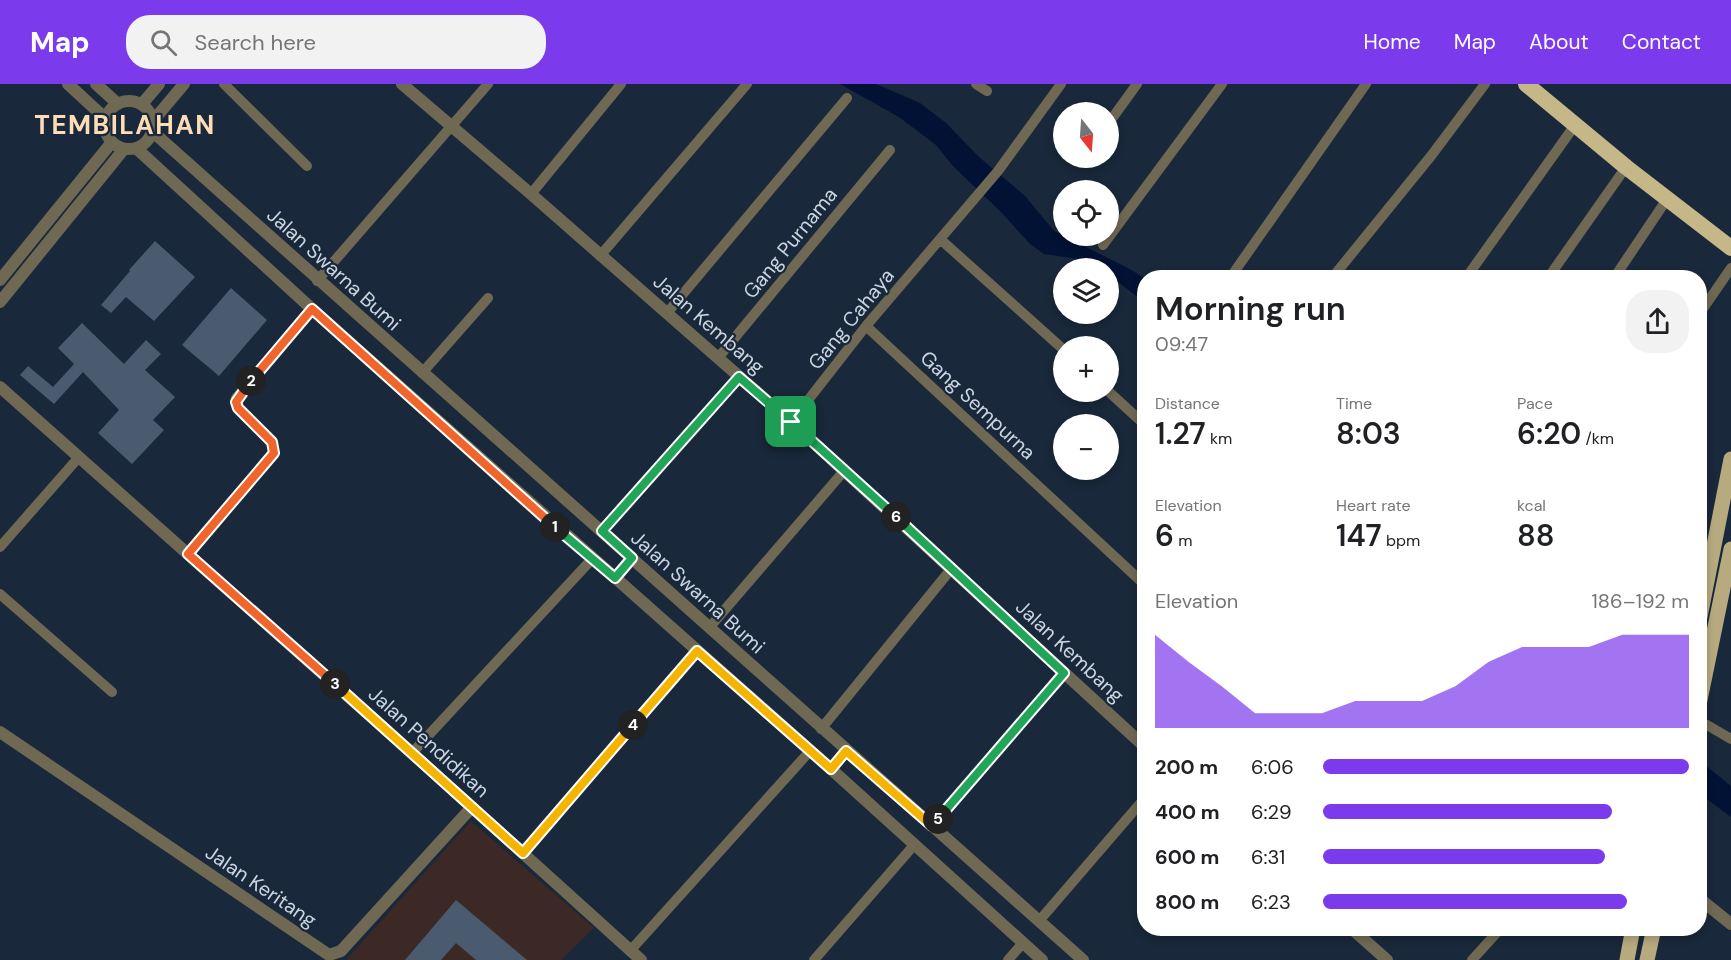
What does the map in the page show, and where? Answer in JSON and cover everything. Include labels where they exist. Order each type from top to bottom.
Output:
[{"type":"highway","points":[[1526,84],[1626,167],[1731,248]]},
{"type":"main road","points":[[1707,580],[1731,459]]},
{"type":"main road","points":[[1714,548],[1721,556],[1727,555],[1731,550]]},
{"type":"main road","points":[[1707,666],[1731,550]]},
{"type":"main road","points":[[1708,577],[1716,571],[1723,574],[1725,579]]},
{"type":"main road","points":[[1627,960],[1632,936]]},
{"type":"main road","points":[[1647,960],[1652,936]]},
{"type":"street","points":[[68,84],[106,119]]},
{"type":"street","points":[[96,84],[117,104]]},
{"type":"street","points":[[142,104],[159,84]]},
{"type":"street","points":[[0,302],[130,149],[146,142],[153,126],[184,84]]},
{"type":"street","points":[[224,84],[307,166]]},
{"type":"street","name":"Jalan Kembang","points":[[402,84],[791,422],[1137,740]]},
{"type":"street","points":[[317,280],[488,84]]},
{"type":"street","points":[[531,194],[621,84]]},
{"type":"street","points":[[600,256],[677,169],[747,84]]},
{"type":"street","points":[[976,84],[987,91]]},
{"type":"street","name":"Gang Cahaya","points":[[791,422],[866,326],[998,171],[1061,84]]},
{"type":"street","points":[[1119,109],[1137,84]]},
{"type":"street","points":[[1119,223],[1222,84]]},
{"type":"street","points":[[1236,270],[1366,84]]},
{"type":"street","points":[[1338,270],[1431,156],[1485,84]]},
{"type":"street","points":[[667,313],[847,98]]},
{"type":"street","points":[[153,126],[151,114],[142,104],[130,101],[117,104],[108,113],[105,131],[112,142],[130,149],[312,309],[831,769],[1042,960]]},
{"type":"street","points":[[1472,270],[1575,125]]},
{"type":"street","name":"Jalan Swarna Bumi","points":[[153,126],[317,280],[1083,960]]},
{"type":"street","points":[[0,279],[112,142]]},
{"type":"street","name":"Gang Purnama","points":[[718,358],[890,150]]},
{"type":"street","points":[[1554,270],[1626,167]]},
{"type":"street","points":[[1619,270],[1667,199]]},
{"type":"street","points":[[940,239],[1053,340]]},
{"type":"street","points":[[1707,303],[1731,268]]},
{"type":"street","points":[[422,374],[488,298]]},
{"type":"street","points":[[188,554],[274,453],[272,442],[238,408],[236,398],[312,309]]},
{"type":"street","name":"Gang Sempurna","points":[[866,326],[1137,578]]},
{"type":"street","points":[[602,531],[739,377]]},
{"type":"street","name":"Jalan Pendidikan","points":[[0,387],[641,960]]},
{"type":"street","points":[[1119,401],[1137,418]]},
{"type":"street","points":[[0,547],[79,457]]},
{"type":"street","points":[[709,628],[844,471]]},
{"type":"street","points":[[615,578],[632,558]]},
{"type":"street","points":[[412,753],[592,559]]},
{"type":"street","points":[[821,729],[952,568]]},
{"type":"street","points":[[0,594],[112,692]]},
{"type":"street","points":[[523,853],[697,651]]},
{"type":"street","points":[[932,826],[1064,673]]},
{"type":"street","points":[[1707,725],[1731,739]]},
{"type":"street","name":"Jalan Keritang","points":[[0,732],[327,958],[341,951],[472,807]]},
{"type":"street","points":[[630,951],[810,751]]},
{"type":"street","points":[[831,769],[846,751]]},
{"type":"street","points":[[1039,921],[1137,807]]},
{"type":"street","points":[[814,960],[915,844]]},
{"type":"street","points":[[1707,904],[1731,924]]},
{"type":"street","points":[[1359,936],[1381,958]]},
{"type":"street","points":[[1472,960],[1494,936]]},
{"type":"street","points":[[1008,960],[1023,943]]},
{"type":"shaded area","points":[[471,821],[594,928],[561,960],[346,960]]},
{"type":"water","points":[[840,84],[876,84],[920,103],[946,123],[979,157],[1025,196],[1053,230],[1053,246],[1084,246],[1108,258],[1071,258],[1044,254],[1030,244],[1001,212],[953,166],[936,145],[899,117]]},
{"type":"water","points":[[1119,264],[1137,274],[1137,297],[1119,283]]},
{"type":"water","points":[[1707,767],[1731,786],[1731,817],[1707,799]]},
{"type":"building","points":[[155,241],[195,277],[154,321],[126,297],[111,313],[101,305]]},
{"type":"building","points":[[231,288],[267,320],[219,376],[182,345]]},
{"type":"building","points":[[82,323],[124,364],[146,340],[161,354],[145,370],[175,397],[153,420],[164,430],[132,464],[98,433],[119,410],[83,372],[54,404],[20,375],[28,366],[53,387],[74,364],[58,348]]},
{"type":"building","points":[[456,900],[527,960],[476,960],[456,943],[441,960],[405,960]]},
{"type":"district","name":"TEMBILAHAN","points":[[125,125]]},
{"type":"route","points":[[312,309],[615,578],[632,558],[602,531],[739,377],[791,422],[1064,673],[932,826],[846,751],[831,769],[697,651],[523,853],[188,554],[272,457],[275,447],[272,442],[238,408],[236,398],[312,309]]}]
